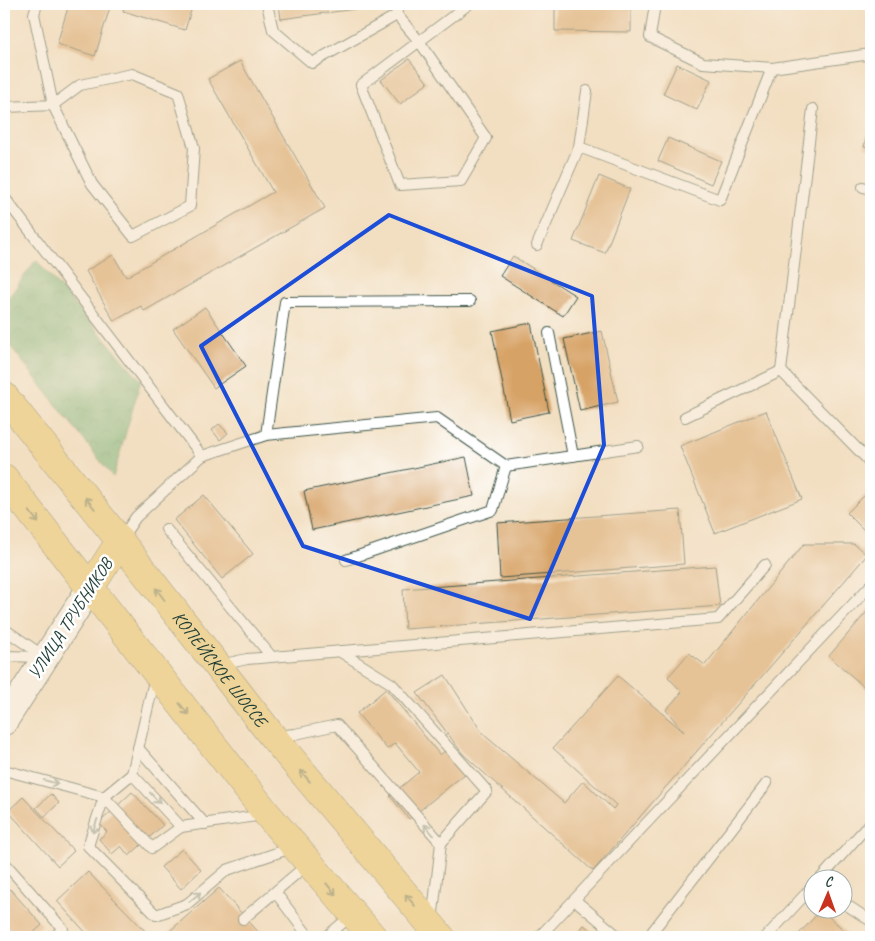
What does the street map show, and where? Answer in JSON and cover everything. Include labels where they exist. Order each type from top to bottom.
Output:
[{"type":"main road","name":"КОПЕЙСКОЕ ШОССЕ","points":[[4,396],[273,737],[436,932]]},
{"type":"main road","points":[[4,478],[267,814],[372,937]]},
{"type":"main road","name":"УЛИЦА ТРУБНИКОВ","points":[[90,588],[120,541]]},
{"type":"street","name":"УЛИЦА ТРУБНИКОВ","points":[[4,722],[90,588]]},
{"type":"lane","points":[[5,105],[53,105],[80,85],[132,74],[178,93],[194,148],[190,206],[133,236],[92,184],[53,105],[34,14],[37,4]]},
{"type":"lane","points":[[267,4],[273,30],[312,63],[396,9],[419,41],[486,138],[461,181],[400,185],[361,85],[419,41],[469,4]]},
{"type":"lane","points":[[654,4],[650,37],[703,63],[772,68],[871,54]]},
{"type":"lane","points":[[579,147],[720,200],[772,68]]},
{"type":"lane","points":[[537,245],[579,147],[587,92]]},
{"type":"lane","points":[[781,371],[813,109]]},
{"type":"lane","points":[[4,197],[202,456]]},
{"type":"lane","points":[[266,435],[285,302],[470,301]]},
{"type":"lane","points":[[549,333],[573,456]]},
{"type":"lane","points":[[685,417],[781,371]]},
{"type":"lane","points":[[781,371],[871,462]]},
{"type":"lane","points":[[120,541],[136,517],[202,456],[266,435],[437,418],[506,466],[638,446]]},
{"type":"lane","points":[[346,560],[493,510],[506,466]]},
{"type":"lane","points":[[166,529],[271,656]]},
{"type":"lane","points":[[218,666],[247,659],[271,656],[718,619],[765,565]]},
{"type":"lane","points":[[543,936],[871,585]]},
{"type":"lane","points":[[4,629],[46,657]]},
{"type":"lane","points":[[339,650],[392,684],[488,790],[441,844],[436,932]]},
{"type":"lane","points":[[4,656],[46,657]]},
{"type":"lane","points":[[155,673],[132,774],[104,797],[88,846],[156,916],[187,904],[227,870],[302,855]]},
{"type":"lane","points":[[273,737],[337,724],[441,844]]},
{"type":"lane","points":[[138,748],[205,824]]},
{"type":"lane","points":[[4,770],[104,797],[152,848],[182,827],[267,814]]},
{"type":"lane","points":[[132,774],[182,827]]},
{"type":"lane","points":[[657,937],[652,932],[767,783]]},
{"type":"lane","points":[[829,868],[871,822]]},
{"type":"lane","points":[[243,919],[276,893],[302,855]]},
{"type":"lane","points":[[4,862],[63,929],[54,937]]},
{"type":"lane","points":[[276,893],[309,937]]},
{"type":"lane","points":[[766,937],[802,898]]},
{"type":"lane","points":[[575,900],[619,937]]},
{"type":"lane","points":[[852,908],[871,920]]},
{"type":"lane","points":[[326,937],[352,914]]},
{"type":"highlighted area","points":[[389,215],[592,296],[604,445],[530,619],[303,546],[201,346]]},
{"type":"green space","points":[[36,260],[141,380],[113,477],[4,338],[4,304]]},
{"type":"building","points":[[69,4],[111,4],[95,56],[57,44]]},
{"type":"building","points":[[125,4],[193,4],[185,30],[123,11]]},
{"type":"building","points":[[279,4],[377,4],[378,6],[281,19]]},
{"type":"building","points":[[555,4],[631,4],[631,32],[555,31]]},
{"type":"building","points":[[409,59],[428,83],[400,104],[381,80]]},
{"type":"building","points":[[240,61],[325,208],[144,311],[141,306],[114,321],[86,271],[113,255],[126,277],[273,192],[208,79]]},
{"type":"building","points":[[677,64],[711,80],[697,110],[663,94]]},
{"type":"building","points":[[871,120],[871,149],[864,147]]},
{"type":"building","points":[[668,138],[721,161],[711,184],[658,161]]},
{"type":"building","points":[[599,176],[630,189],[605,253],[573,241]]},
{"type":"building","points":[[513,256],[576,296],[563,316],[500,276]]},
{"type":"building","points":[[205,307],[246,366],[214,388],[173,329]]},
{"type":"building","points":[[531,323],[549,412],[510,420],[492,331]]},
{"type":"building","points":[[602,331],[618,402],[580,411],[564,339]]},
{"type":"building","points":[[766,411],[802,499],[715,533],[680,446]]},
{"type":"building","points":[[219,424],[228,433],[220,440],[212,430]]},
{"type":"building","points":[[466,457],[474,496],[312,530],[304,491]]},
{"type":"building","points":[[871,489],[871,528],[867,533],[847,513]]},
{"type":"building","points":[[204,495],[253,554],[222,579],[174,520]]},
{"type":"building","points":[[680,510],[684,564],[500,578],[497,523]]},
{"type":"building","points":[[804,544],[854,544],[867,555],[593,871],[463,754],[417,693],[445,675],[483,734],[564,803],[583,781],[613,809],[616,805],[553,748],[618,676],[684,732],[666,710],[682,692],[668,677],[689,653],[705,665]]},
{"type":"building","points":[[715,566],[720,606],[405,629],[403,589]]},
{"type":"building","points":[[871,607],[871,693],[829,656]]},
{"type":"building","points":[[386,689],[440,755],[447,749],[466,773],[409,819],[390,796],[419,772],[395,743],[387,749],[357,713]]},
{"type":"building","points":[[132,792],[163,825],[129,856],[121,846],[112,854],[99,839],[107,832],[99,823]]},
{"type":"building","points":[[51,794],[59,803],[44,817],[36,808]]},
{"type":"building","points":[[23,797],[74,851],[58,866],[8,811]]},
{"type":"building","points":[[182,849],[201,870],[181,889],[161,867]]},
{"type":"building","points":[[88,872],[151,937],[90,937],[57,901]]},
{"type":"building","points":[[219,888],[261,935],[258,937],[163,937]]},
{"type":"building","points":[[10,889],[42,925],[29,937],[4,937],[4,895]]},
{"type":"building","points":[[814,918],[830,918],[852,937],[796,937]]},
{"type":"building","points":[[584,925],[600,937],[574,937]]}]
